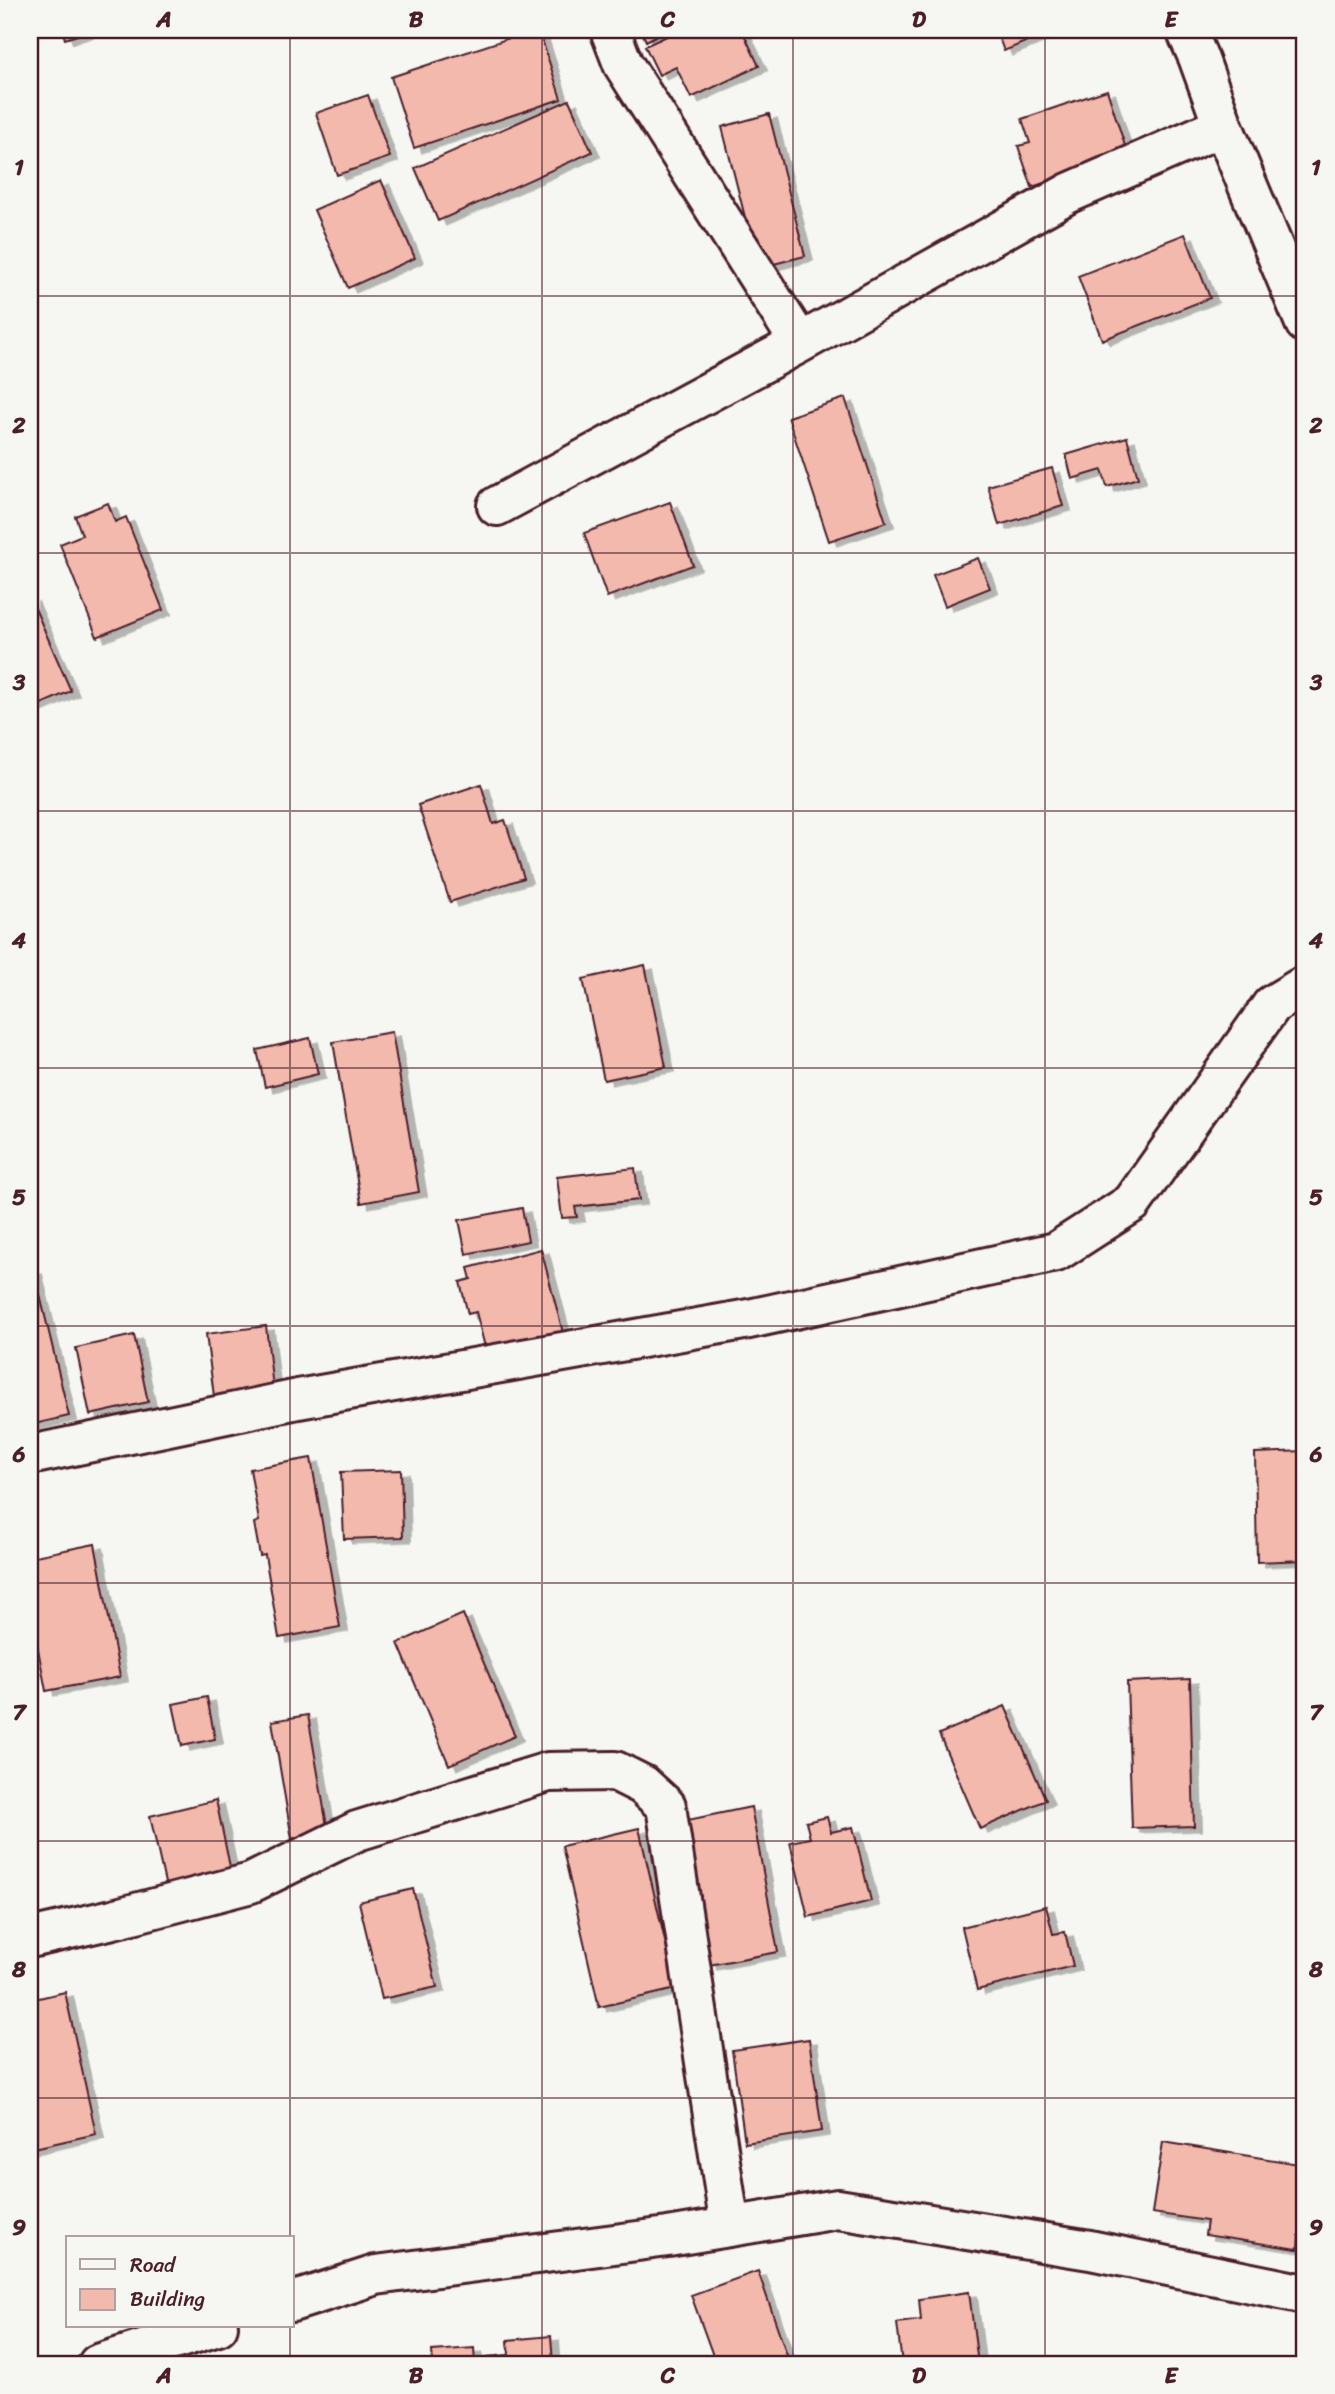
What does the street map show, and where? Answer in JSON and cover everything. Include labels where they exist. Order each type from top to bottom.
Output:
[{"type":"street","points":[[610,30],[623,64],[800,343]]},
{"type":"street","points":[[1186,30],[1305,323]]},
{"type":"street","points":[[497,506],[800,343],[1069,193],[1223,126]]},
{"type":"street","points":[[30,1455],[298,1399],[749,1319],[1056,1252],[1132,1203],[1272,1005],[1305,985]]},
{"type":"street","points":[[30,1938],[251,1883],[358,1831],[548,1772],[615,1771],[643,1785],[666,1806],[730,2227]]},
{"type":"street","points":[[294,2301],[376,2275],[730,2227],[838,2209],[1090,2250],[1305,2294]]},
{"type":"street","points":[[98,2364],[212,2328]]},
{"type":"building","points":[[62,30],[93,30],[65,39]]},
{"type":"building","points":[[539,30],[561,99],[414,148],[391,77]]},
{"type":"building","points":[[641,30],[667,30],[646,41]]},
{"type":"building","points":[[680,30],[742,30],[759,66],[691,98],[676,67],[659,75],[645,46]]},
{"type":"building","points":[[996,30],[1054,30],[1004,51]]},
{"type":"building","points":[[1107,90],[1128,155],[1032,187],[1018,146],[1030,143],[1022,119]]},
{"type":"building","points":[[368,95],[390,157],[337,175],[316,113]]},
{"type":"building","points":[[569,100],[592,152],[438,221],[415,168]]},
{"type":"building","points":[[769,114],[805,256],[758,268],[722,127]]},
{"type":"building","points":[[381,180],[415,258],[348,288],[314,210]]},
{"type":"building","points":[[1185,234],[1210,298],[1102,340],[1078,276]]},
{"type":"building","points":[[845,398],[886,522],[829,541],[788,417]]},
{"type":"building","points":[[1127,437],[1138,478],[1107,487],[1102,470],[1072,479],[1066,455]]},
{"type":"building","points":[[1052,468],[1063,506],[999,525],[988,486]]},
{"type":"building","points":[[670,502],[693,565],[607,597],[584,533]]},
{"type":"building","points":[[108,503],[115,522],[126,517],[163,610],[97,637],[60,544],[82,535],[75,516]]},
{"type":"building","points":[[978,558],[990,588],[945,606],[933,575]]},
{"type":"building","points":[[30,597],[71,691],[30,709]]},
{"type":"building","points":[[481,784],[493,824],[505,820],[524,878],[450,902],[418,805]]},
{"type":"building","points":[[645,965],[666,1067],[604,1080],[583,979]]},
{"type":"building","points":[[392,1032],[419,1192],[361,1203],[333,1042]]},
{"type":"building","points":[[310,1038],[318,1074],[265,1087],[257,1050]]},
{"type":"building","points":[[635,1168],[639,1200],[575,1207],[577,1217],[562,1218],[557,1177]]},
{"type":"building","points":[[522,1208],[528,1241],[466,1254],[459,1220]]},
{"type":"building","points":[[541,1249],[566,1344],[486,1351],[476,1312],[468,1314],[460,1282],[471,1279],[468,1268]]},
{"type":"building","points":[[34,1270],[69,1416],[30,1425],[30,1271]]},
{"type":"building","points":[[266,1326],[274,1397],[215,1404],[206,1334]]},
{"type":"building","points":[[134,1335],[148,1402],[90,1415],[76,1348]]},
{"type":"building","points":[[1305,1451],[1305,1560],[1257,1562],[1255,1453]]},
{"type":"building","points":[[311,1458],[340,1627],[279,1638],[265,1555],[260,1556],[254,1523],[259,1521],[250,1469]]},
{"type":"building","points":[[401,1470],[403,1537],[344,1539],[341,1472]]},
{"type":"building","points":[[95,1544],[120,1677],[46,1691],[30,1607],[30,1557]]},
{"type":"building","points":[[463,1614],[515,1736],[449,1765],[398,1643]]},
{"type":"building","points":[[1190,1679],[1194,1826],[1132,1828],[1127,1682]]},
{"type":"building","points":[[207,1697],[215,1739],[182,1746],[173,1704]]},
{"type":"building","points":[[1005,1706],[1046,1800],[980,1829],[939,1734]]},
{"type":"building","points":[[308,1715],[328,1832],[292,1839],[272,1721]]},
{"type":"building","points":[[216,1800],[234,1886],[169,1901],[150,1816]]},
{"type":"building","points":[[751,1807],[778,1952],[709,1965],[683,1821]]},
{"type":"building","points":[[827,1817],[831,1832],[853,1827],[871,1901],[808,1917],[790,1842],[810,1838],[806,1822]]},
{"type":"building","points":[[639,1828],[676,1989],[599,2007],[562,1846]]},
{"type":"building","points":[[413,1889],[437,1987],[382,1999],[359,1902]]},
{"type":"building","points":[[1046,1906],[1053,1934],[1065,1932],[1073,1966],[977,1990],[962,1927]]},
{"type":"building","points":[[65,1992],[96,2134],[30,2149],[30,2000]]},
{"type":"building","points":[[809,2039],[822,2131],[745,2143],[732,2050]]},
{"type":"building","points":[[1163,2142],[1305,2165],[1305,2237],[1299,2236],[1298,2249],[1205,2235],[1207,2221],[1152,2213]]},
{"type":"building","points":[[758,2271],[790,2364],[716,2364],[691,2295]]},
{"type":"building","points":[[969,2292],[978,2364],[902,2364],[897,2323],[921,2320],[919,2299]]},
{"type":"building","points":[[551,2336],[553,2364],[488,2364],[487,2357],[509,2355],[508,2340]]},
{"type":"building","points":[[474,2348],[475,2364],[433,2364],[432,2351]]}]
